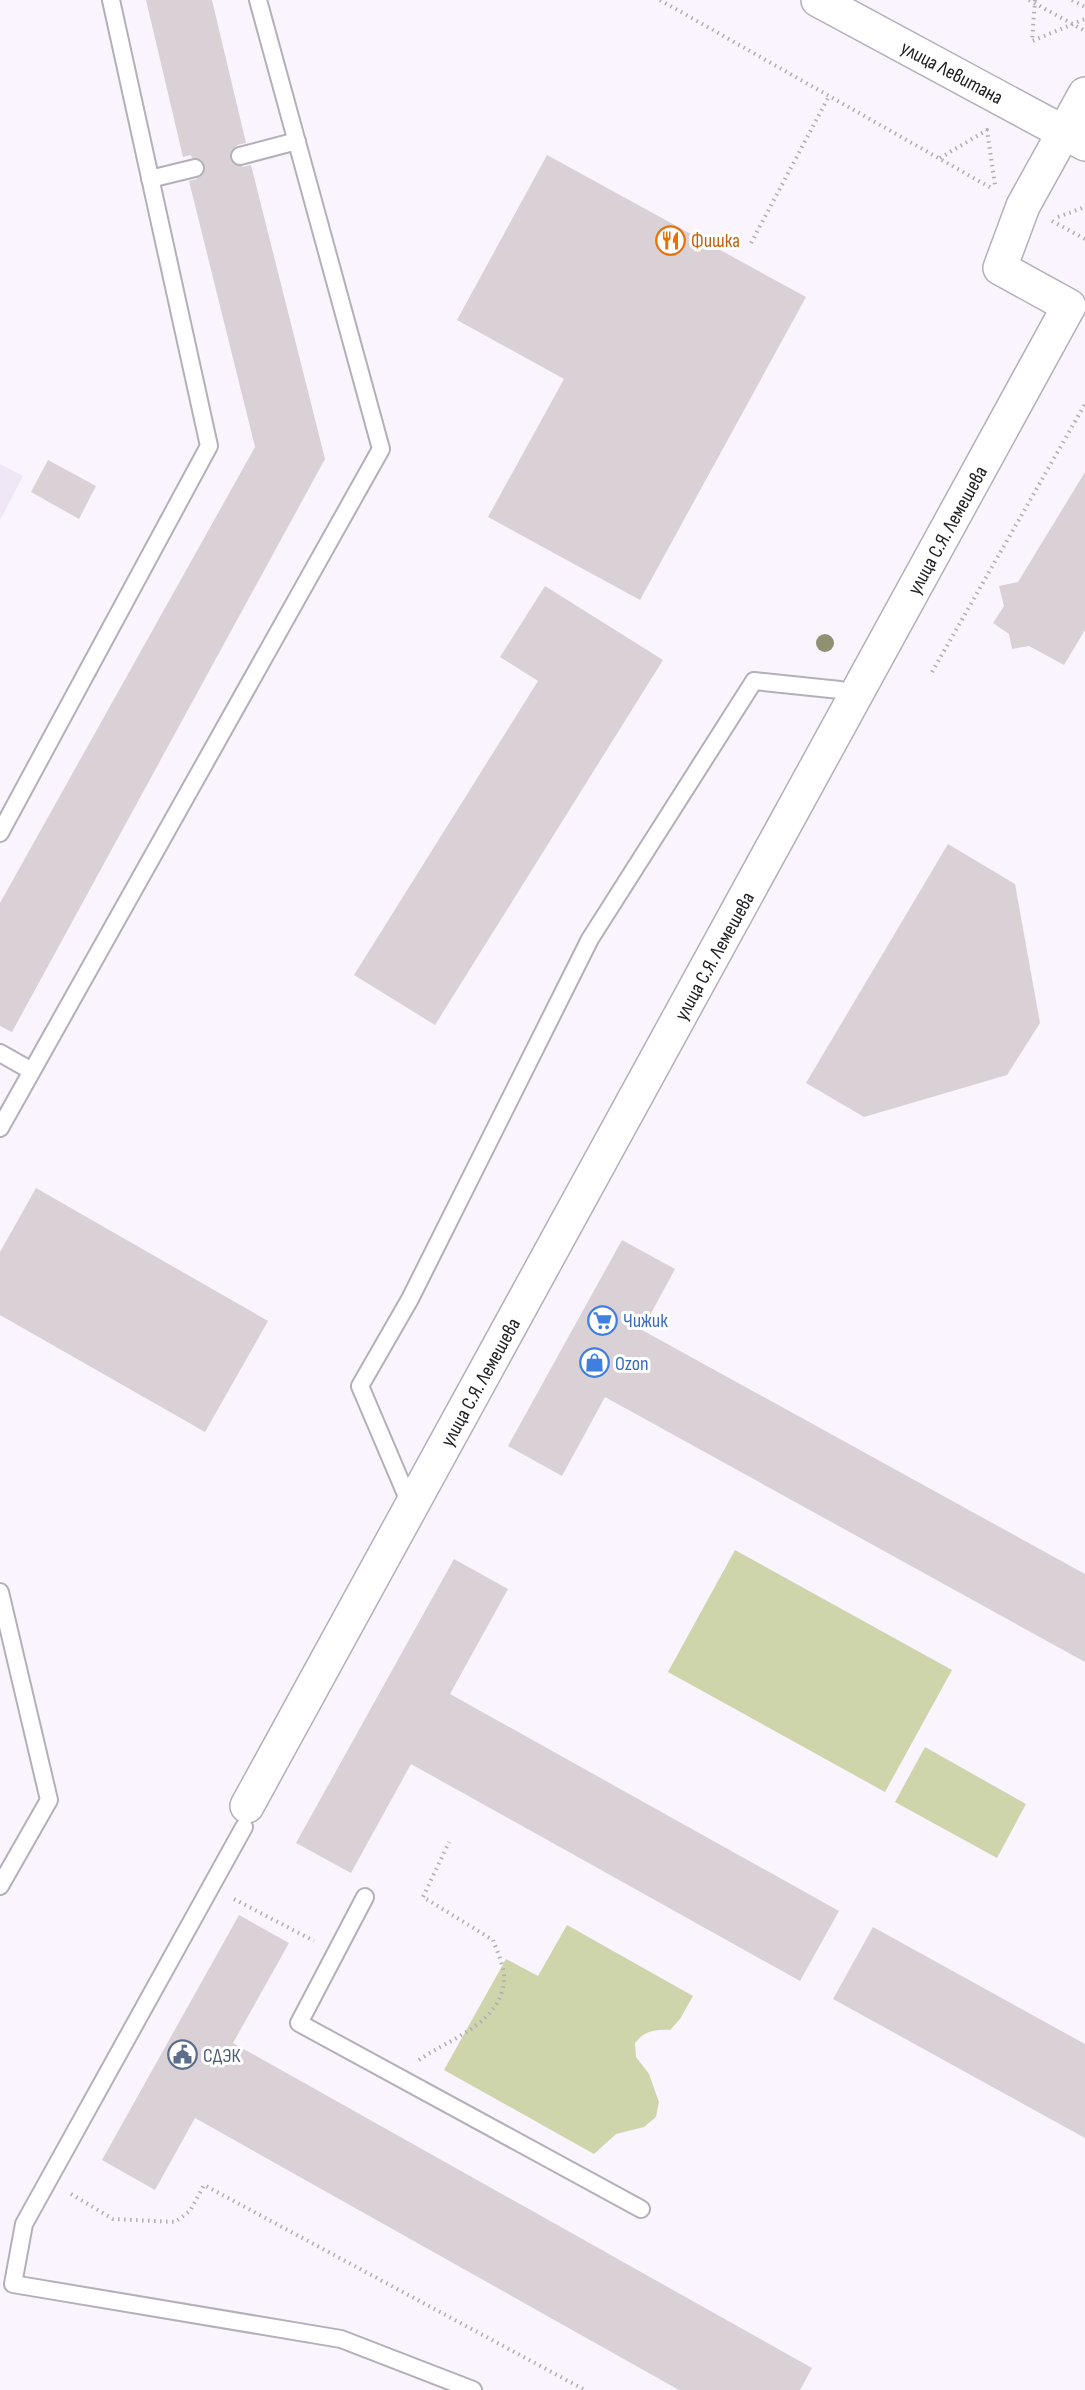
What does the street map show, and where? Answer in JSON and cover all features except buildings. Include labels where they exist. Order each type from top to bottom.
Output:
[{"type":"street","name":"улица Левитана","points":[[818,0],[1074,138]]},
{"type":"street","points":[[1074,138],[1085,94]]},
{"type":"street","name":"улица С.Я. Лемешева","points":[[246,1817],[411,1507],[1069,306],[1000,268],[1023,206],[1074,138]]},
{"type":"lane","points":[[0,833],[209,446],[111,0]]},
{"type":"lane","points":[[0,1128],[30,1070],[381,449],[258,0]]},
{"type":"lane","points":[[240,156],[297,141]]},
{"type":"lane","points":[[150,179],[195,168]]},
{"type":"lane","points":[[411,1507],[360,1386],[410,1299],[590,939],[754,681],[840,690],[855,699]]},
{"type":"lane","points":[[0,1053],[30,1070]]},
{"type":"lane","points":[[0,1592],[49,1800],[0,1886]]},
{"type":"lane","points":[[246,1817],[24,2224],[13,2284],[341,2339],[473,2390]]},
{"type":"lane","points":[[365,1897],[299,2023],[641,2209]]},
{"type":"path","points":[[660,0],[828,98],[996,191],[987,130],[940,158]]},
{"type":"path","points":[[1029,0],[1085,31]]},
{"type":"path","points":[[1072,0],[1085,7]]},
{"type":"path","points":[[1034,1],[1032,41],[1085,19]]},
{"type":"path","points":[[751,243],[828,98]]},
{"type":"path","points":[[1050,220],[1084,209]]},
{"type":"path","points":[[932,672],[1085,404]]},
{"type":"path","points":[[396,2075],[437,2047],[480,2024],[500,2002],[505,1978],[493,1940],[423,1897],[449,1842]]},
{"type":"path","points":[[229,1908],[234,1898],[336,1953]]},
{"type":"path","points":[[76,2186],[70,2196],[113,2219],[175,2222],[190,2211],[204,2186],[585,2390]]},
{"type":"shaded area","points":[[0,464],[23,476],[0,520]]},
{"type":"green space","points":[[735,1550],[952,1670],[885,1792],[668,1672]]},
{"type":"green space","points":[[925,1747],[1026,1804],[997,1858],[895,1802]]},
{"type":"green space","points":[[567,1925],[693,1996],[680,2019],[670,2030],[650,2032],[635,2043],[636,2057],[649,2074],[659,2102],[656,2117],[644,2127],[616,2134],[594,2154],[444,2070],[506,1959],[538,1976]]},
{"type":"place","name":"Фишка","points":[[670,240]]},
{"type":"place","name":"Чижик","points":[[602,1320]]},
{"type":"place","name":"Ozon","points":[[594,1363]]},
{"type":"place","name":"СДЭК","points":[[182,2055]]}]
